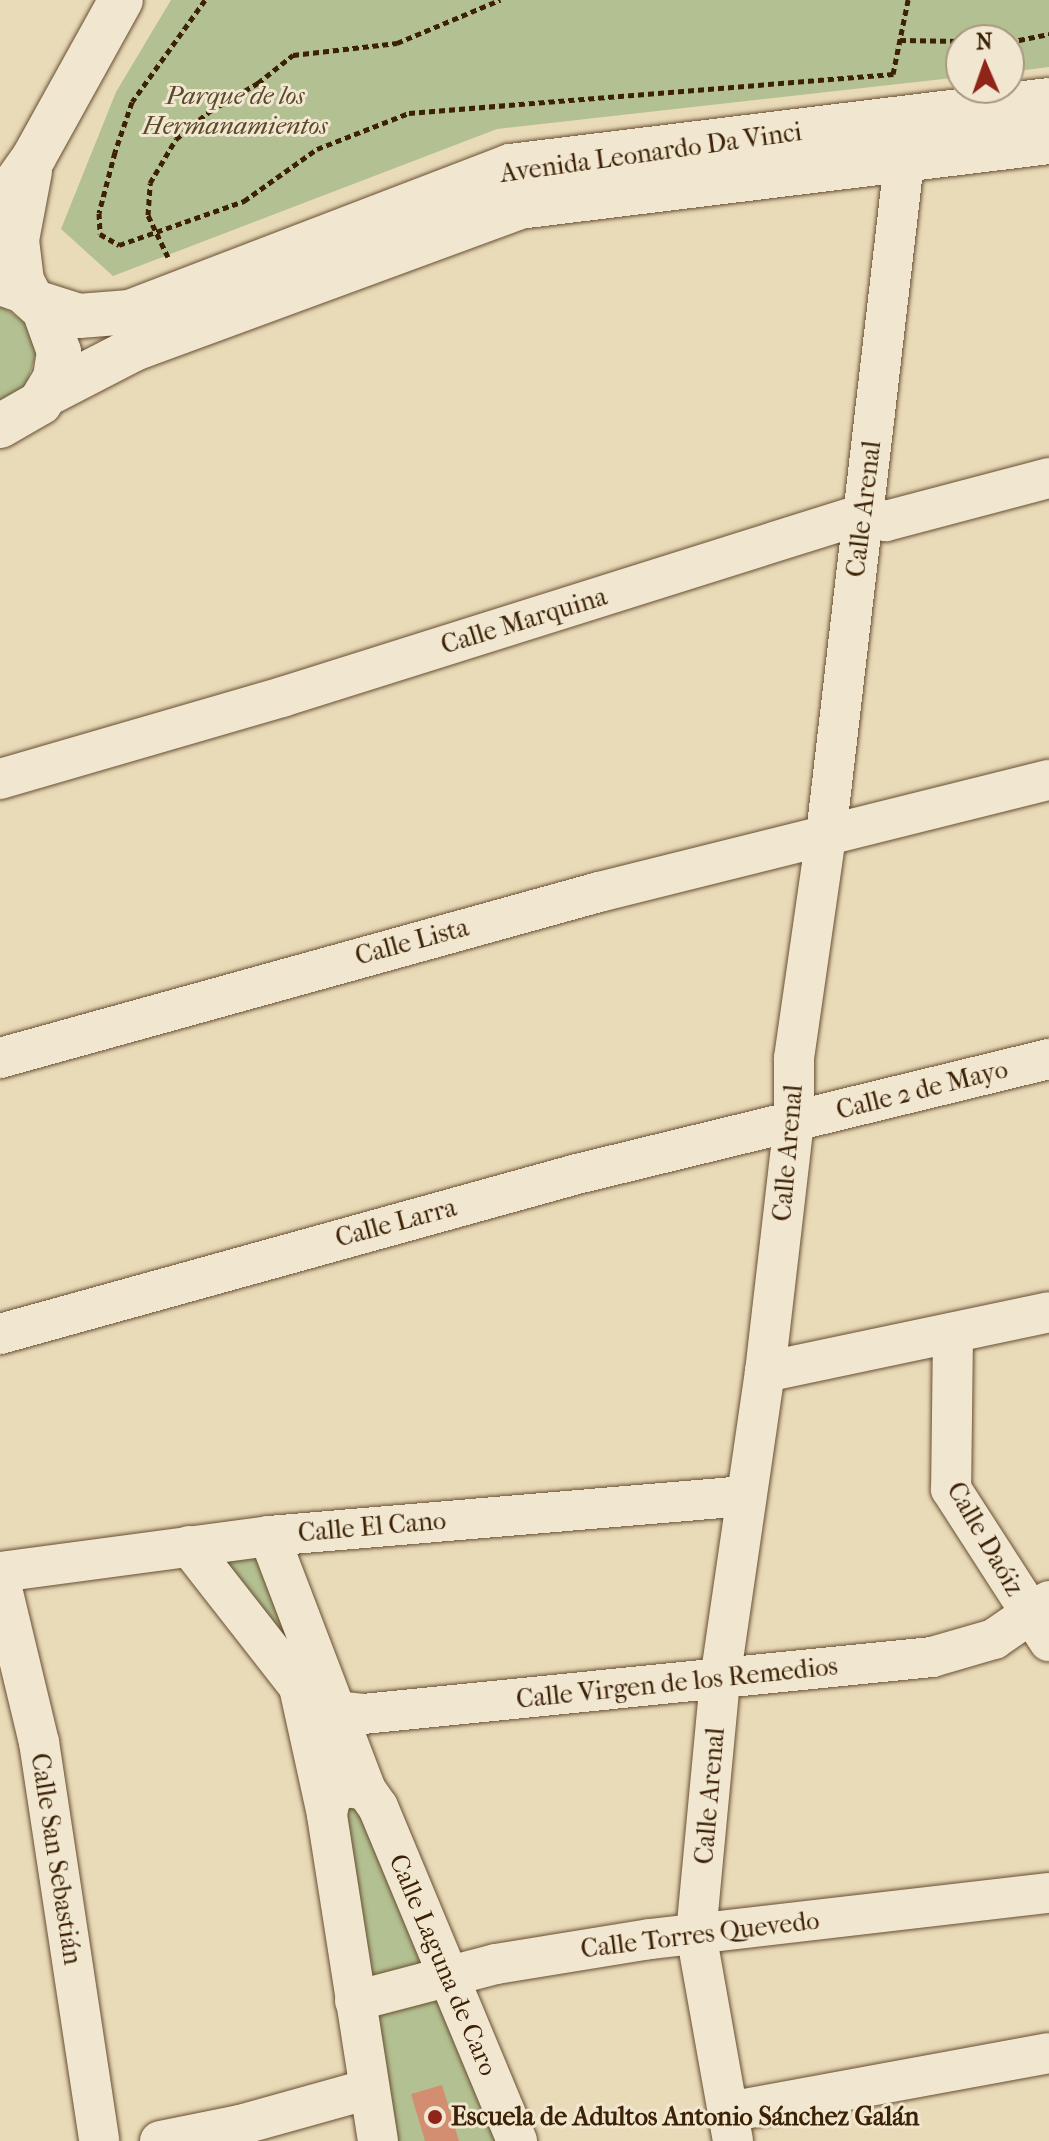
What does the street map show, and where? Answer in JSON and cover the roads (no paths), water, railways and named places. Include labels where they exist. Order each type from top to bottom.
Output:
[{"type":"street","points":[[0,205],[34,157],[121,0]]},
{"type":"street","name":"Avenida Leonardo Da Vinci","points":[[23,294],[99,317],[181,292],[510,166],[1049,100]]},
{"type":"street","name":"Avenida Leonardo Da Vinci","points":[[0,426],[32,410],[47,394],[134,349],[519,207],[1049,142]]},
{"type":"street","points":[[34,157],[17,240],[23,294],[53,326],[59,352],[47,394]]},
{"type":"street","name":"Calle Arenal","points":[[731,2127],[696,1934],[720,1680],[765,1372],[794,1120],[794,1058],[826,835],[904,162]]},
{"type":"street","name":"Calle Marquina","points":[[0,779],[282,697],[863,514],[886,521],[1049,478]]},
{"type":"street","name":"Calle Lista","points":[[0,1058],[347,959],[1049,780]]},
{"type":"street","name":"Calle 2 de Mayo","points":[[794,1120],[1049,1059]]},
{"type":"street","name":"Calle Larra","points":[[0,1334],[563,1178],[794,1120]]},
{"type":"street","points":[[765,1372],[1049,1312]]},
{"type":"street","name":"Calle Daóiz","points":[[953,1333],[947,1476],[1043,1619]]},
{"type":"street","name":"Calle El Cano","points":[[0,1572],[269,1536],[745,1496]]},
{"type":"street","name":"Calle Laguna de Caro","points":[[269,1536],[366,1790],[378,1807],[445,1976],[517,2141]]},
{"type":"street","points":[[189,1546],[299,1687],[319,1706],[339,1714]]},
{"type":"street","name":"Calle San Sebastián","points":[[0,1580],[39,1742],[99,2141]]},
{"type":"street","name":"Calle Virgen de los Remedios","points":[[339,1714],[720,1680],[960,1652],[1043,1619]]},
{"type":"street","points":[[299,1687],[327,1814],[378,2141]]},
{"type":"street","points":[[327,1814],[336,1791],[366,1790]]},
{"type":"street","name":"Calle Torres Quevedo","points":[[355,2001],[445,1976],[696,1934],[1049,1893]]},
{"type":"street","points":[[731,2127],[1049,2053]]},
{"type":"street","points":[[160,2141],[240,2125],[369,2089]]},
{"type":"place","name":"Escuela de Adultos Antonio Sánchez Galán","points":[[435,2117]]},
{"type":"park label","name":"Parque de los Hermanamientos","points":[[235,111]]}]
